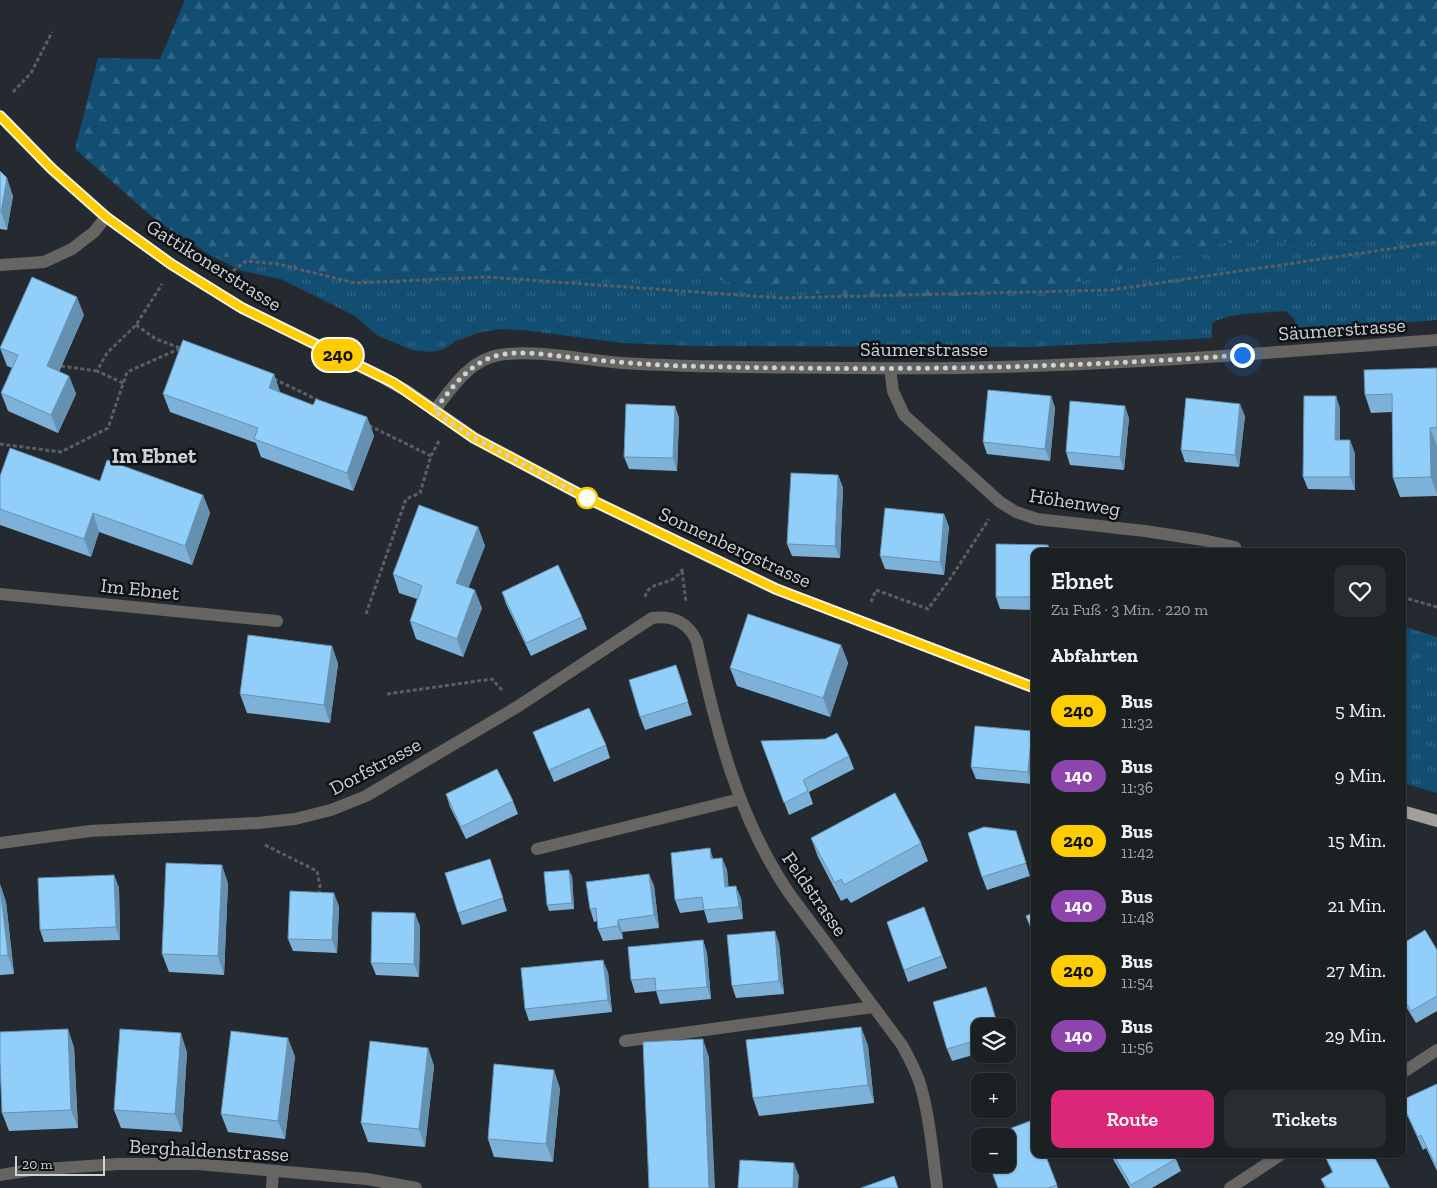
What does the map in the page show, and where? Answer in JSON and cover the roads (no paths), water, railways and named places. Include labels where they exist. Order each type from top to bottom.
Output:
[{"type":"main road","name":"Gattikonerstrasse","points":[[0,116],[52,169],[106,217],[171,264],[242,308],[382,376],[434,411]]},
{"type":"main road","name":"Sonnenbergstrasse","points":[[434,411],[474,438],[587,498],[776,589],[1031,686]]},
{"type":"main road","points":[[1406,811],[1437,821]]},
{"type":"street","points":[[0,266],[44,262],[72,249],[94,232],[106,217]]},
{"type":"street","name":"Säumerstrasse","points":[[434,411],[466,371],[496,356],[536,354],[686,366],[968,368],[1163,361],[1437,340]]},
{"type":"street","name":"Höhenweg","points":[[890,368],[893,391],[904,415],[1000,502],[1016,512],[1037,519],[1146,531],[1235,547]]},
{"type":"street","name":"Im Ebnet","points":[[0,594],[277,621]]},
{"type":"street","name":"Dorfstrasse","points":[[0,843],[90,831],[258,823],[295,819],[331,810],[366,796],[517,708],[652,618],[670,618]]},
{"type":"street","name":"Feldstrasse","points":[[670,618],[684,624],[694,635],[697,642],[721,745],[756,838],[774,871],[902,1045],[913,1065],[921,1087],[937,1188]]},
{"type":"street","points":[[537,849],[740,799]]},
{"type":"street","points":[[625,1041],[873,1007]]},
{"type":"street","points":[[1406,1070],[1437,1050]]},
{"type":"street","points":[[1230,1188],[1276,1158]]},
{"type":"street","name":"Berghaldenstrasse","points":[[0,1175],[31,1170],[118,1164],[198,1164],[367,1179],[416,1188]]},
{"type":"street","points":[[272,1188],[273,1171]]},
{"type":"district","name":"Im Ebnet","points":[[154,455]]}]
